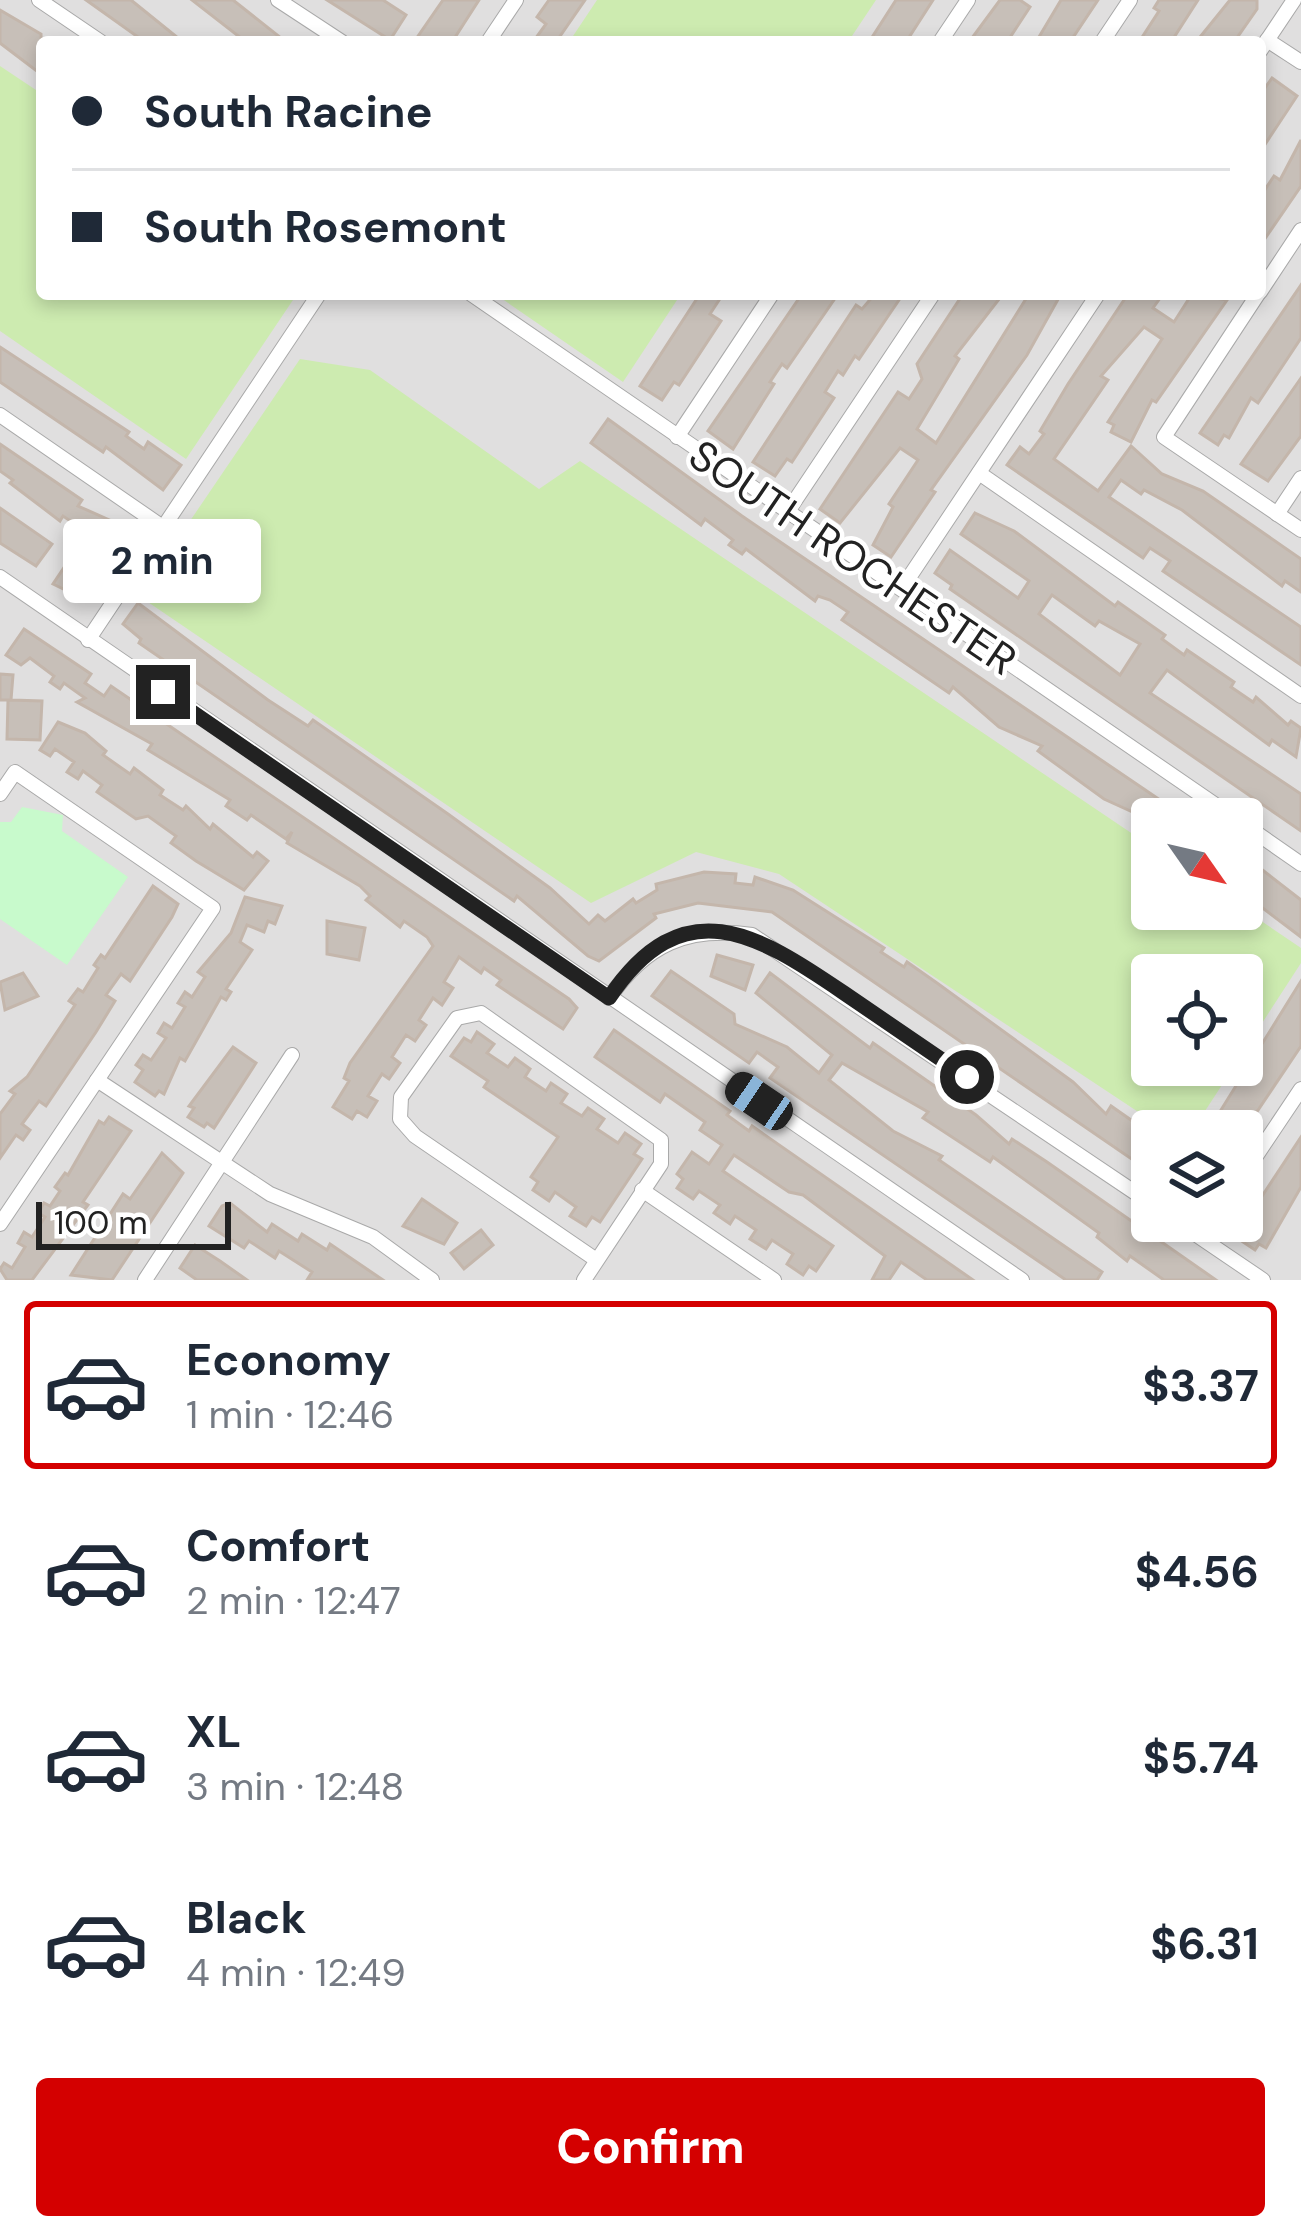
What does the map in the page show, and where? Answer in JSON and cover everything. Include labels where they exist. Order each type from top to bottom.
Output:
[{"type":"street","points":[[39,0],[91,36]]},
{"type":"street","points":[[278,0],[333,36]]},
{"type":"street","points":[[492,36],[516,0]]},
{"type":"street","points":[[944,36],[968,0]]},
{"type":"street","points":[[1106,36],[1130,0]]},
{"type":"street","points":[[1266,42],[1294,0]]},
{"type":"street","points":[[1266,46],[1301,62]]},
{"type":"street","points":[[1266,282],[1301,230]]},
{"type":"street","points":[[88,640],[315,300]]},
{"type":"street","name":"SOUTH ROCHESTER","points":[[480,300],[1206,798]]},
{"type":"street","points":[[677,437],[768,300]]},
{"type":"street","points":[[788,511],[929,300]]},
{"type":"street","points":[[902,588],[1094,300]]},
{"type":"street","points":[[1254,300],[1164,437],[1301,530]]},
{"type":"street","points":[[0,415],[164,528]]},
{"type":"street","points":[[979,473],[1301,696]]},
{"type":"street","points":[[1277,514],[1301,478]]},
{"type":"street","points":[[0,577],[1022,1280]]},
{"type":"street","points":[[0,794],[15,772],[213,908],[0,1224]]},
{"type":"street","name":"SOUTH ROCHESTER","points":[[1263,838],[1301,864]]},
{"type":"street","points":[[609,998],[629,968],[662,943],[691,933],[752,935],[1131,1190]]},
{"type":"street","points":[[584,1280],[661,1164],[661,1140],[481,1013],[457,1018],[401,1097],[398,1108],[405,1127],[595,1258]]},
{"type":"street","points":[[145,1280],[292,1055]]},
{"type":"street","points":[[97,1080],[270,1194],[373,1237],[432,1280]]},
{"type":"street","points":[[1263,1146],[1301,1089]]},
{"type":"street","points":[[642,1190],[751,1274],[774,1280]]},
{"type":"street","points":[[1207,1242],[1263,1280]]},
{"type":"shaded area","points":[[0,0],[1301,0],[1301,1280],[0,1280]]},
{"type":"green space","points":[[597,0],[876,0],[852,36],[573,36]]},
{"type":"green space","points":[[0,66],[36,90],[36,300],[293,300],[186,459],[0,331]]},
{"type":"green space","points":[[504,300],[677,300],[623,382]]},
{"type":"green space","points":[[300,359],[370,370],[539,489],[580,461],[1131,833],[1131,930],[1263,930],[1263,922],[1301,948],[1301,963],[1263,1022],[1263,954],[1131,954],[1131,1086],[1221,1086],[1206,1110],[1135,1110],[779,874],[696,852],[591,903],[139,596]]},
{"type":"green space","points":[[22,807],[63,815],[62,831],[128,877],[67,965],[0,919],[0,822],[11,822]]},
{"type":"building","points":[[86,0],[131,0],[176,36],[137,36]]},
{"type":"building","points":[[192,0],[233,0],[278,36],[238,36]]},
{"type":"building","points":[[327,0],[383,0],[406,15],[393,36],[384,36]]},
{"type":"building","points":[[443,0],[479,0],[456,36],[418,36]]},
{"type":"building","points":[[549,0],[585,0],[560,36],[537,36],[546,24],[537,17]]},
{"type":"building","points":[[896,0],[933,0],[910,36],[873,36]]},
{"type":"building","points":[[1000,0],[1020,0],[1030,7],[1011,36],[973,36]]},
{"type":"building","points":[[1061,0],[1098,0],[1074,36],[1040,36]]},
{"type":"building","points":[[1159,0],[1198,0],[1175,36],[1143,36],[1159,11],[1154,8]]},
{"type":"building","points":[[1230,0],[1257,0],[1257,9],[1238,36],[1201,36]]},
{"type":"building","points":[[0,10],[41,34],[36,36],[36,70],[0,43]]},
{"type":"building","points":[[1272,78],[1297,96],[1266,143],[1266,86]]},
{"type":"building","points":[[1301,140],[1301,186],[1266,237],[1266,188],[1274,176],[1280,180]]},
{"type":"building","points":[[1301,285],[1301,338],[1258,403],[1251,398],[1229,438],[1224,435],[1218,445],[1200,433]]},
{"type":"building","points":[[696,300],[719,300],[710,314],[721,321],[679,385],[674,382],[662,400],[640,386]]},
{"type":"building","points":[[798,300],[834,300],[787,368],[782,364],[733,449],[708,431]]},
{"type":"building","points":[[870,300],[899,300],[859,359],[855,356],[843,375],[838,371],[825,392],[834,398],[792,462],[787,459],[775,476],[753,462],[856,305],[862,309]]},
{"type":"building","points":[[959,300],[998,300],[955,356],[959,359],[917,429],[936,443],[1025,300],[1058,300],[1027,355],[931,490],[935,492],[891,557],[873,545],[893,507],[889,504],[918,460],[900,448],[840,523],[820,509],[898,392],[909,399],[922,379],[917,364]]},
{"type":"building","points":[[1124,300],[1159,300],[1153,308],[1174,322],[1188,300],[1227,300],[1156,402],[1152,400],[1131,442],[1111,432],[1114,425],[1108,422],[1162,339],[1144,327],[1101,376],[1108,380],[1054,459],[1098,491],[1131,446],[1162,474],[1203,491],[1301,559],[1301,592],[1285,581],[1282,586],[1182,510],[1144,490],[1141,494],[1121,480],[1109,497],[1301,627],[1301,665],[1163,571],[1170,561],[1150,548],[1143,558],[1007,465],[1020,447],[1029,454]]},
{"type":"building","points":[[0,347],[129,432],[126,436],[144,449],[148,442],[181,465],[163,490],[106,447],[103,452],[0,382]]},
{"type":"building","points":[[1301,378],[1301,436],[1268,481],[1241,464]]},
{"type":"building","points":[[608,419],[742,516],[1157,798],[1131,798],[1131,811],[1104,799],[1038,751],[1042,746],[999,727],[953,687],[949,693],[842,620],[848,612],[818,596],[815,601],[746,549],[742,554],[729,545],[733,540],[705,519],[701,525],[591,443]]},
{"type":"building","points":[[0,444],[82,500],[78,506],[114,522],[111,526],[129,538],[114,561],[94,547],[97,543],[81,528],[63,516],[60,521],[10,483],[13,480],[0,471]]},
{"type":"building","points":[[0,508],[52,544],[36,566],[0,543]]},
{"type":"building","points":[[975,513],[1014,531],[1115,606],[1118,602],[1165,635],[1162,639],[1184,655],[1187,650],[1234,682],[1231,687],[1253,702],[1256,697],[1288,725],[1291,721],[1301,728],[1296,757],[1272,740],[1269,745],[1167,670],[1150,693],[1301,794],[1301,831],[1263,805],[1263,798],[1253,798],[950,589],[952,585],[935,573],[950,550],[1018,598],[1029,581],[961,534]],"holes":[[[1052,595],[1095,626],[1099,621],[1140,644],[1120,675],[1039,614]]]},
{"type":"building","points":[[71,557],[101,578],[86,600],[53,584]]},
{"type":"building","points":[[138,603],[268,700],[308,726],[313,720],[448,814],[550,888],[589,924],[598,915],[605,921],[633,899],[636,903],[657,890],[656,884],[704,872],[736,874],[735,883],[753,885],[755,877],[793,890],[884,948],[881,952],[904,967],[907,962],[937,983],[1073,1082],[1106,1114],[1111,1106],[1131,1120],[1131,1159],[772,912],[698,903],[654,914],[656,918],[599,961],[588,956],[517,896],[514,901],[139,643],[141,639],[123,624]]},
{"type":"building","points":[[24,629],[91,674],[85,683],[104,696],[111,686],[569,999],[577,1008],[563,1029],[497,985],[501,980],[484,968],[481,973],[459,957],[444,982],[453,988],[442,1005],[433,998],[419,1020],[426,1025],[415,1041],[406,1035],[392,1057],[400,1063],[389,1079],[382,1074],[368,1096],[377,1101],[367,1117],[357,1111],[352,1119],[333,1107],[349,1081],[344,1078],[350,1063],[433,946],[404,921],[400,927],[366,900],[370,896],[360,886],[287,843],[292,832],[286,839],[251,815],[247,820],[226,806],[230,800],[148,750],[152,744],[77,702],[85,698],[64,683],[60,689],[50,682],[54,676],[30,658],[21,665],[6,655]]},
{"type":"building","points":[[0,674],[13,675],[11,700],[42,701],[40,740],[7,739],[8,700],[0,700]]},
{"type":"building","points":[[58,722],[85,733],[106,751],[103,755],[130,774],[134,768],[163,790],[160,795],[183,810],[186,806],[210,829],[213,824],[253,857],[257,852],[268,861],[244,890],[196,861],[171,843],[176,836],[148,816],[136,819],[97,792],[102,785],[83,771],[78,779],[67,772],[74,762],[55,749],[50,756],[40,750]]},
{"type":"building","points":[[1263,870],[1301,900],[1301,937],[1263,908]]},
{"type":"building","points":[[153,886],[178,904],[172,917],[130,981],[121,974],[106,995],[115,1001],[96,1032],[46,1106],[39,1101],[22,1124],[30,1130],[23,1140],[16,1135],[0,1158],[0,1114],[15,1094],[10,1091],[27,1077],[75,1005],[69,1001],[78,989],[83,992],[98,968],[94,965],[101,955],[105,958]]},
{"type":"building","points":[[245,897],[282,906],[275,924],[268,921],[264,932],[247,925],[240,942],[252,950],[226,989],[231,992],[226,1000],[221,997],[185,1061],[180,1058],[164,1094],[159,1091],[155,1096],[135,1082],[143,1070],[136,1065],[143,1055],[151,1060],[166,1038],[158,1033],[164,1023],[172,1028],[185,1007],[178,1003],[185,992],[192,997],[205,977],[198,972],[231,933]]},
{"type":"building","points":[[327,921],[365,928],[359,960],[327,954]]},
{"type":"building","points":[[717,955],[753,965],[745,990],[711,976]]},
{"type":"building","points":[[671,971],[734,1014],[735,1024],[787,1047],[819,1073],[832,1055],[756,993],[770,973],[870,1048],[873,1043],[976,1115],[1009,1144],[1012,1139],[1131,1221],[1131,1242],[1162,1242],[1216,1280],[1164,1280],[1130,1256],[1127,1261],[1097,1237],[1099,1233],[993,1157],[990,1162],[923,1118],[928,1112],[842,1063],[829,1080],[893,1131],[942,1156],[939,1160],[1102,1272],[1097,1280],[1066,1280],[770,1078],[778,1067],[757,1052],[749,1063],[652,996]]},
{"type":"building","points":[[23,973],[38,996],[5,1010],[0,982]]},
{"type":"building","points":[[1301,981],[1301,1046],[1258,1110],[1221,1110],[1236,1086],[1263,1086],[1263,1042]]},
{"type":"building","points":[[614,1030],[730,1111],[727,1115],[749,1131],[752,1126],[973,1280],[927,1280],[901,1262],[889,1280],[872,1280],[885,1256],[803,1195],[789,1192],[734,1155],[723,1171],[833,1246],[816,1271],[809,1266],[803,1275],[787,1264],[793,1254],[772,1240],[766,1249],[750,1239],[756,1230],[735,1216],[730,1224],[714,1213],[720,1205],[699,1191],[693,1199],[677,1188],[683,1179],[677,1174],[692,1152],[709,1164],[722,1145],[700,1130],[705,1122],[665,1094],[660,1102],[595,1057]]},
{"type":"building","points":[[477,1032],[494,1044],[487,1053],[508,1067],[515,1058],[530,1069],[525,1077],[546,1091],[551,1083],[567,1094],[561,1103],[582,1116],[588,1108],[604,1119],[597,1129],[618,1143],[625,1133],[641,1144],[634,1154],[642,1159],[600,1222],[592,1217],[586,1226],[570,1216],[576,1207],[555,1192],[549,1201],[533,1190],[538,1182],[531,1177],[558,1137],[484,1087],[488,1081],[451,1056],[464,1038],[471,1042]]},
{"type":"building","points":[[233,1047],[256,1063],[214,1128],[207,1123],[204,1127],[188,1117],[194,1108],[189,1106]]},
{"type":"building","points":[[109,1117],[131,1131],[83,1202],[88,1205],[32,1280],[7,1280],[0,1269],[4,1263],[12,1268],[25,1247],[18,1243],[24,1232],[32,1237],[45,1217],[38,1213],[44,1203],[50,1206],[60,1191],[55,1187],[68,1175],[99,1121],[104,1124]]},
{"type":"building","points":[[1301,1137],[1301,1187],[1266,1248],[1259,1244],[1255,1250],[1243,1242],[1263,1242],[1263,1195]]},
{"type":"building","points":[[162,1153],[183,1173],[112,1280],[71,1275],[123,1194],[130,1199]]},
{"type":"building","points":[[422,1199],[457,1223],[444,1244],[403,1226]]},
{"type":"building","points":[[230,1203],[267,1232],[272,1224],[298,1241],[302,1234],[327,1250],[330,1244],[383,1280],[307,1280],[312,1272],[279,1251],[275,1258],[249,1241],[244,1248],[209,1226],[222,1206]]},
{"type":"building","points":[[481,1230],[493,1245],[464,1269],[451,1253]]},
{"type":"building","points":[[195,1245],[247,1280],[197,1280],[180,1268]]},
{"type":"route","points":[[163,692],[609,998],[629,968],[662,943],[691,933],[752,935],[967,1077]]}]
